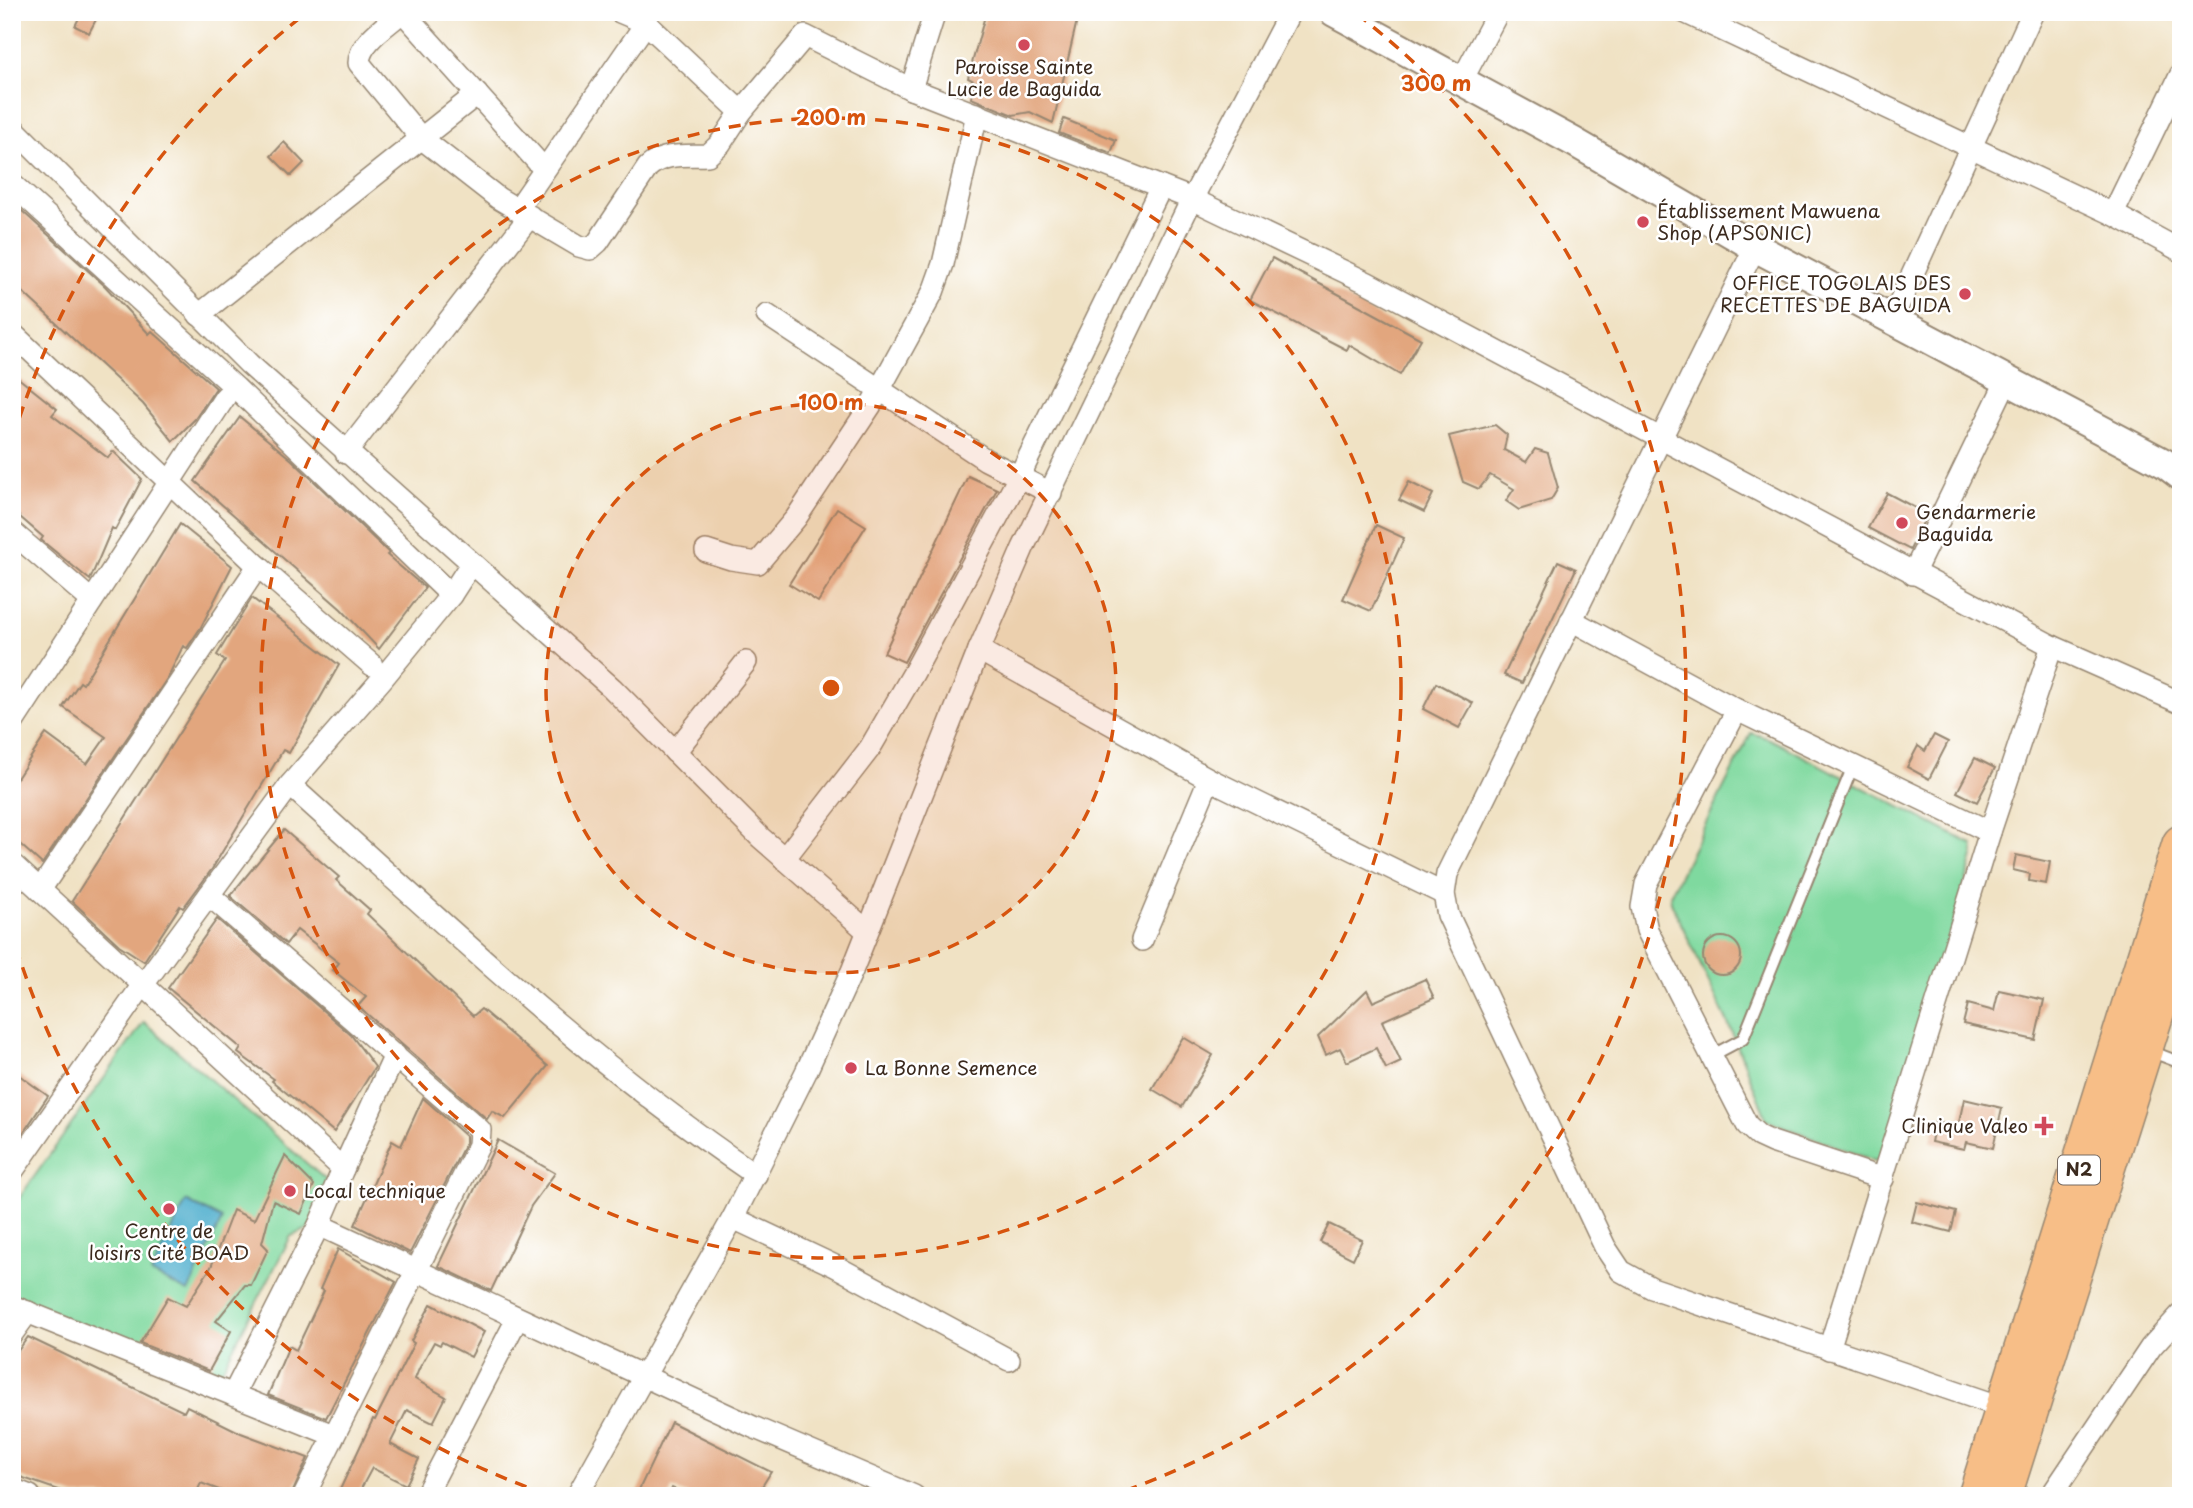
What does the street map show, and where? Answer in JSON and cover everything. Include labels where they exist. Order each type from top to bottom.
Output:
[{"type":"highway","name":"N2","points":[[1978,1496],[2181,844]]},
{"type":"highway","name":"N2","points":[[2003,1496],[2180,937]]},
{"type":"street","points":[[544,169],[403,12],[359,54],[359,63],[421,138],[523,213],[590,249],[598,242],[648,167],[668,155],[708,155],[720,144],[741,112],[806,36],[911,89],[1192,199],[1368,283],[2052,646],[2181,703]]},
{"type":"street","points":[[620,12],[646,23],[741,112]]},
{"type":"street","points":[[911,89],[935,12]]},
{"type":"street","points":[[577,1496],[756,1174],[842,995],[979,650],[1051,493],[1192,199],[1290,12]]},
{"type":"street","points":[[1334,12],[1462,80],[1891,321],[2175,468]]},
{"type":"street","points":[[1462,80],[1498,12]]},
{"type":"street","points":[[1684,12],[1970,149],[2113,214],[2181,251]]},
{"type":"street","points":[[1891,321],[2033,12]]},
{"type":"street","points":[[346,453],[523,213],[544,169],[646,23]]},
{"type":"street","points":[[2113,214],[2181,74]]},
{"type":"street","points":[[199,315],[477,94]]},
{"type":"street","points":[[706,551],[731,559],[758,563],[796,518],[881,388],[933,292],[943,264],[977,114]]},
{"type":"street","points":[[12,127],[199,315],[346,453],[612,688],[784,859],[867,930]]},
{"type":"street","points":[[12,184],[236,388],[451,595]]},
{"type":"street","points":[[784,859],[870,747],[1019,477],[1161,187]]},
{"type":"street","points":[[1755,247],[1447,874],[1444,894],[1454,927],[1605,1247],[1621,1271],[1651,1288],[2005,1408]]},
{"type":"street","points":[[766,315],[881,388],[986,460],[1051,493]]},
{"type":"street","points":[[12,333],[258,566],[373,665]]},
{"type":"street","points":[[1913,574],[2006,382]]},
{"type":"street","points":[[12,724],[225,397]]},
{"type":"street","points":[[12,532],[92,601]]},
{"type":"street","points":[[12,1172],[142,986],[290,785],[451,595],[471,564]]},
{"type":"street","points":[[40,890],[258,566]]},
{"type":"street","points":[[1571,620],[1737,710],[1990,832]]},
{"type":"street","points":[[1829,1349],[1990,832],[2052,646]]},
{"type":"street","points":[[979,650],[1209,779],[1444,894]]},
{"type":"street","points":[[675,752],[746,662]]},
{"type":"street","points":[[1737,710],[1646,884],[1642,907],[1647,930],[1747,1125],[1759,1136],[1883,1179]]},
{"type":"street","points":[[1142,940],[1209,779]]},
{"type":"street","points":[[290,785],[559,1025],[691,1129],[756,1174]]},
{"type":"street","points":[[12,864],[343,1169]]},
{"type":"street","points":[[209,895],[480,1130],[479,1144],[304,1496]]},
{"type":"street","points":[[233,1395],[319,1225],[395,1055]]},
{"type":"street","points":[[733,1218],[835,1266],[1009,1360]]},
{"type":"street","points":[[319,1225],[415,1272],[803,1450],[914,1496]]},
{"type":"street","points":[[12,1334],[20,1309],[333,1435]]},
{"type":"street","points":[[2051,1496],[2151,1347],[2181,1314]]},
{"type":"street","points":[[425,1496],[517,1319]]},
{"type":"street","points":[[12,1489],[30,1496]]},
{"type":"lane","points":[[1711,1056],[1743,1039],[1853,766]]},
{"type":"lane","points":[[2144,1049],[2181,1063]]},
{"type":"green space","points":[[1751,733],[1770,739],[1973,845],[1974,853],[1887,1157],[1875,1161],[1767,1120],[1731,1030],[1671,902],[1670,895]]},
{"type":"green space","points":[[144,1022],[326,1180],[313,1227],[291,1236],[216,1381],[12,1296],[12,1208]]},
{"type":"water","points":[[186,1201],[222,1219],[188,1292],[151,1273]]},
{"type":"building","points":[[82,12],[100,12],[89,33],[75,26]]},
{"type":"building","name":"Paroisse Sainte Lucie de Baguida","points":[[986,12],[1079,12],[1053,123],[1030,112],[1013,115],[971,98],[976,82],[968,78]]},
{"type":"building","points":[[1064,119],[1116,140],[1111,153],[1059,133]]},
{"type":"building","points":[[284,142],[304,163],[291,176],[271,156]]},
{"type":"building","points":[[12,202],[105,286],[149,334],[152,331],[216,388],[195,419],[173,441],[143,404],[12,282]]},
{"type":"building","points":[[1272,258],[1421,339],[1400,375],[1349,345],[1347,350],[1250,300]]},
{"type":"building","points":[[12,373],[57,409],[52,415],[108,458],[113,451],[142,479],[115,530],[112,528],[90,580],[41,540],[43,537],[12,510]]},
{"type":"building","points":[[240,417],[292,460],[389,553],[387,555],[425,588],[379,649],[341,609],[195,481]]},
{"type":"building","points":[[1495,425],[1507,435],[1504,450],[1526,462],[1535,449],[1548,453],[1558,488],[1551,500],[1519,510],[1506,501],[1514,489],[1490,475],[1479,489],[1463,482],[1449,436]]},
{"type":"building","points":[[968,476],[997,489],[904,662],[884,653]]},
{"type":"building","points":[[1409,482],[1433,494],[1424,512],[1399,500]]},
{"type":"building","name":"Gendarmerie Baguida","points":[[1887,493],[1927,514],[1910,550],[1868,528]]},
{"type":"building","points":[[837,508],[866,526],[818,602],[789,584]]},
{"type":"building","points":[[180,524],[232,566],[201,627],[187,648],[183,646],[168,677],[42,864],[12,837],[12,786],[46,734],[87,764],[106,737],[63,707],[80,682],[83,684]]},
{"type":"building","points":[[1376,525],[1404,538],[1371,611],[1343,599]]},
{"type":"building","points":[[1558,561],[1576,569],[1522,683],[1504,675]]},
{"type":"building","points":[[252,598],[339,665],[289,753],[283,750],[212,869],[183,908],[180,906],[144,961],[119,945],[72,901],[225,661],[217,655]]},
{"type":"building","points":[[1436,683],[1473,703],[1459,728],[1423,709]]},
{"type":"building","points":[[1934,735],[1948,742],[1929,779],[1907,767],[1918,746],[1925,751]]},
{"type":"building","points":[[1975,758],[1995,768],[1977,802],[1957,792]]},
{"type":"building","points":[[284,830],[339,877],[336,880],[370,910],[367,914],[473,1016],[481,1009],[548,1066],[505,1118],[492,1111],[487,1119],[358,1006],[366,997],[333,970],[339,963],[297,930],[286,944],[230,896]]},
{"type":"building","points":[[2016,855],[2050,862],[2046,884],[2029,881],[2030,874],[2013,870]]},
{"type":"building","points":[[217,919],[351,1035],[375,1067],[334,1132],[272,1081],[274,1079],[238,1053],[241,1048],[168,988]]},
{"type":"building","points":[[1722,937],[1735,943],[1741,956],[1735,969],[1722,975],[1709,969],[1703,956],[1709,943]]},
{"type":"building","points":[[1425,979],[1434,998],[1382,1021],[1401,1062],[1386,1069],[1376,1048],[1347,1062],[1340,1048],[1326,1055],[1318,1037],[1367,990],[1373,1002]]},
{"type":"building","points":[[1999,990],[2044,1000],[2035,1040],[1963,1024],[1968,1004],[1994,1011]]},
{"type":"building","points":[[1183,1037],[1213,1055],[1182,1107],[1152,1089]]},
{"type":"building","points":[[12,1070],[48,1096],[21,1136],[12,1130]]},
{"type":"building","points":[[423,1098],[466,1136],[466,1142],[410,1253],[355,1225],[392,1141],[401,1146]]},
{"type":"building","points":[[1964,1099],[2002,1108],[1993,1148],[1966,1142],[1964,1149],[1931,1142],[1935,1122],[1958,1127]]},
{"type":"building","points":[[498,1140],[555,1173],[531,1206],[491,1291],[438,1266]]},
{"type":"building","points":[[285,1156],[314,1185],[301,1214],[273,1201],[262,1243],[268,1249],[251,1285],[245,1285],[216,1321],[231,1331],[209,1371],[140,1343],[168,1297],[186,1306],[211,1267],[233,1210],[254,1220]]},
{"type":"building","points":[[1917,1202],[1956,1212],[1951,1232],[1912,1222]]},
{"type":"building","points":[[1329,1224],[1362,1240],[1353,1259],[1320,1242]]},
{"type":"building","points":[[338,1249],[396,1282],[326,1418],[268,1395],[289,1346],[296,1350],[324,1291],[320,1289]]},
{"type":"building","points":[[431,1304],[484,1332],[471,1357],[442,1342],[440,1345],[434,1342],[419,1369],[415,1379],[446,1397],[433,1423],[407,1410],[390,1444],[419,1459],[406,1485],[372,1468],[357,1496],[337,1496],[373,1419],[375,1420],[414,1343],[411,1341]]},
{"type":"building","points":[[28,1337],[184,1412],[187,1406],[241,1433],[308,1458],[291,1496],[235,1496],[201,1483],[195,1496],[75,1496],[12,1474],[12,1359]]},
{"type":"building","points":[[671,1422],[771,1472],[756,1496],[691,1496],[672,1488],[669,1496],[636,1496]]},
{"type":"place","name":"Paroisse Sainte Lucie de Baguida","points":[[1024,45]]},
{"type":"place","name":"Établissement Mawuena Shop (APSONIC)","points":[[1643,222]]},
{"type":"place","name":"OFFICE TOGOLAIS DES RECETTES DE BAGUIDA","points":[[1965,294]]},
{"type":"place","name":"Gendarmerie Baguida","points":[[1902,523]]},
{"type":"place","name":"La Bonne Semence","points":[[851,1068]]},
{"type":"place","name":"Clinique Valeo","points":[[2044,1126]]},
{"type":"place","name":"Local technique","points":[[290,1191]]},
{"type":"place","name":"Centre de loisirs Cité BOAD","points":[[169,1209]]}]
